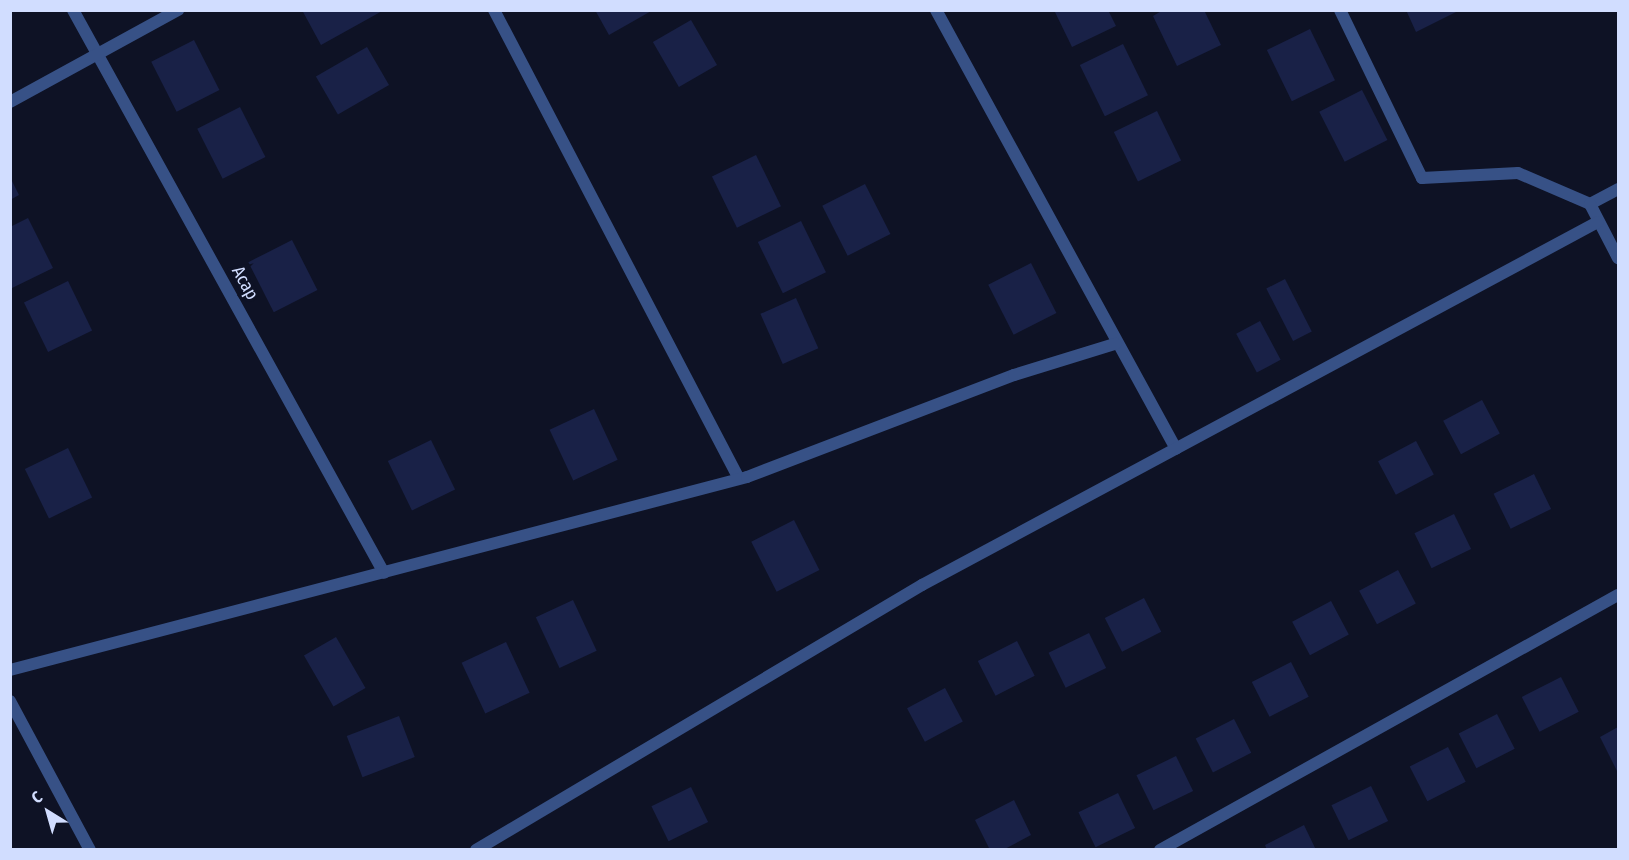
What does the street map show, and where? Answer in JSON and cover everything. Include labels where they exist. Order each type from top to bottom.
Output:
[{"type":"street","name":"Асар","points":[[73,10],[384,573]]},
{"type":"street","points":[[10,102],[178,10]]},
{"type":"street","points":[[494,10],[737,476]]},
{"type":"street","points":[[936,10],[1115,344],[1176,449]]},
{"type":"street","points":[[1340,10],[1422,178],[1518,173],[1590,204],[1618,258]]},
{"type":"street","points":[[1590,204],[1618,189]]},
{"type":"street","points":[[476,849],[922,585],[1598,222]]},
{"type":"street","points":[[10,670],[384,573],[737,476],[747,477],[1014,375],[1115,344]]},
{"type":"street","points":[[1160,849],[1618,595]]},
{"type":"street","points":[[10,701],[90,849]]},
{"type":"building","points":[[302,10],[384,10],[321,45]]},
{"type":"building","points":[[595,10],[653,10],[609,35]]},
{"type":"building","points":[[1054,10],[1108,10],[1116,26],[1072,47]]},
{"type":"building","points":[[1163,10],[1204,10],[1221,45],[1177,66],[1153,16]]},
{"type":"building","points":[[1406,10],[1460,10],[1416,32]]},
{"type":"building","points":[[691,20],[717,65],[679,87],[653,42]]},
{"type":"building","points":[[1310,29],[1335,80],[1292,101],[1267,50]]},
{"type":"building","points":[[194,40],[219,90],[177,112],[151,62]]},
{"type":"building","points":[[1123,44],[1148,95],[1105,116],[1080,65]]},
{"type":"building","points":[[367,47],[389,85],[338,115],[316,76]]},
{"type":"building","points":[[1362,90],[1387,140],[1345,162],[1319,112]]},
{"type":"building","points":[[240,107],[265,157],[223,179],[197,129]]},
{"type":"building","points":[[1157,111],[1181,160],[1138,181],[1114,132]]},
{"type":"building","points":[[756,155],[781,206],[737,228],[712,176]]},
{"type":"building","points":[[10,177],[19,195],[10,200]]},
{"type":"building","points":[[865,184],[890,234],[848,256],[822,206]]},
{"type":"building","points":[[28,218],[53,268],[10,289],[10,227]]},
{"type":"building","points":[[801,221],[826,272],[783,293],[758,242]]},
{"type":"building","points":[[292,240],[317,290],[274,312],[248,262]]},
{"type":"building","points":[[1031,263],[1056,313],[1014,335],[988,285]]},
{"type":"building","points":[[1285,279],[1312,332],[1293,341],[1266,289]]},
{"type":"building","points":[[68,281],[92,330],[48,352],[24,302]]},
{"type":"building","points":[[796,298],[818,348],[783,364],[760,314]]},
{"type":"building","points":[[1260,321],[1281,360],[1257,373],[1236,334]]},
{"type":"building","points":[[1482,400],[1500,434],[1461,454],[1443,421]]},
{"type":"building","points":[[594,409],[618,460],[573,480],[550,430]]},
{"type":"building","points":[[431,440],[455,489],[412,510],[388,461]]},
{"type":"building","points":[[1416,441],[1434,475],[1396,495],[1378,461]]},
{"type":"building","points":[[68,448],[92,497],[49,518],[25,469]]},
{"type":"building","points":[[1534,474],[1551,509],[1511,529],[1494,494]]},
{"type":"building","points":[[1454,514],[1471,549],[1432,568],[1414,533]]},
{"type":"building","points":[[794,520],[819,570],[777,592],[751,542]]},
{"type":"building","points":[[1398,570],[1416,604],[1377,624],[1359,591]]},
{"type":"building","points":[[1144,598],[1161,632],[1122,652],[1105,618]]},
{"type":"building","points":[[573,600],[597,651],[560,668],[536,617]]},
{"type":"building","points":[[1331,601],[1349,635],[1310,655],[1292,622]]},
{"type":"building","points":[[1089,633],[1106,668],[1066,688],[1049,653]]},
{"type":"building","points":[[336,637],[366,688],[333,707],[304,656]]},
{"type":"building","points":[[1017,641],[1035,676],[996,696],[978,661]]},
{"type":"building","points":[[506,642],[530,693],[485,713],[462,663]]},
{"type":"building","points":[[1291,662],[1309,697],[1270,717],[1252,682]]},
{"type":"building","points":[[1561,677],[1579,712],[1540,732],[1522,697]]},
{"type":"building","points":[[945,688],[963,722],[925,742],[907,708]]},
{"type":"building","points":[[1497,714],[1515,749],[1476,768],[1459,734]]},
{"type":"building","points":[[399,716],[415,757],[362,777],[347,736]]},
{"type":"building","points":[[1234,719],[1251,753],[1213,772],[1196,739]]},
{"type":"building","points":[[1618,727],[1618,773],[1600,737]]},
{"type":"building","points":[[1448,747],[1466,782],[1427,801],[1410,767]]},
{"type":"building","points":[[1176,756],[1193,791],[1154,810],[1136,775]]},
{"type":"building","points":[[1371,786],[1388,821],[1349,840],[1331,805]]},
{"type":"building","points":[[691,787],[708,822],[669,841],[651,806]]},
{"type":"building","points":[[1118,793],[1135,828],[1096,847],[1078,812]]},
{"type":"building","points":[[1014,800],[1031,835],[1003,850],[990,850],[975,820]]},
{"type":"building","points":[[1304,825],[1316,850],[1267,850],[1265,845]]}]
